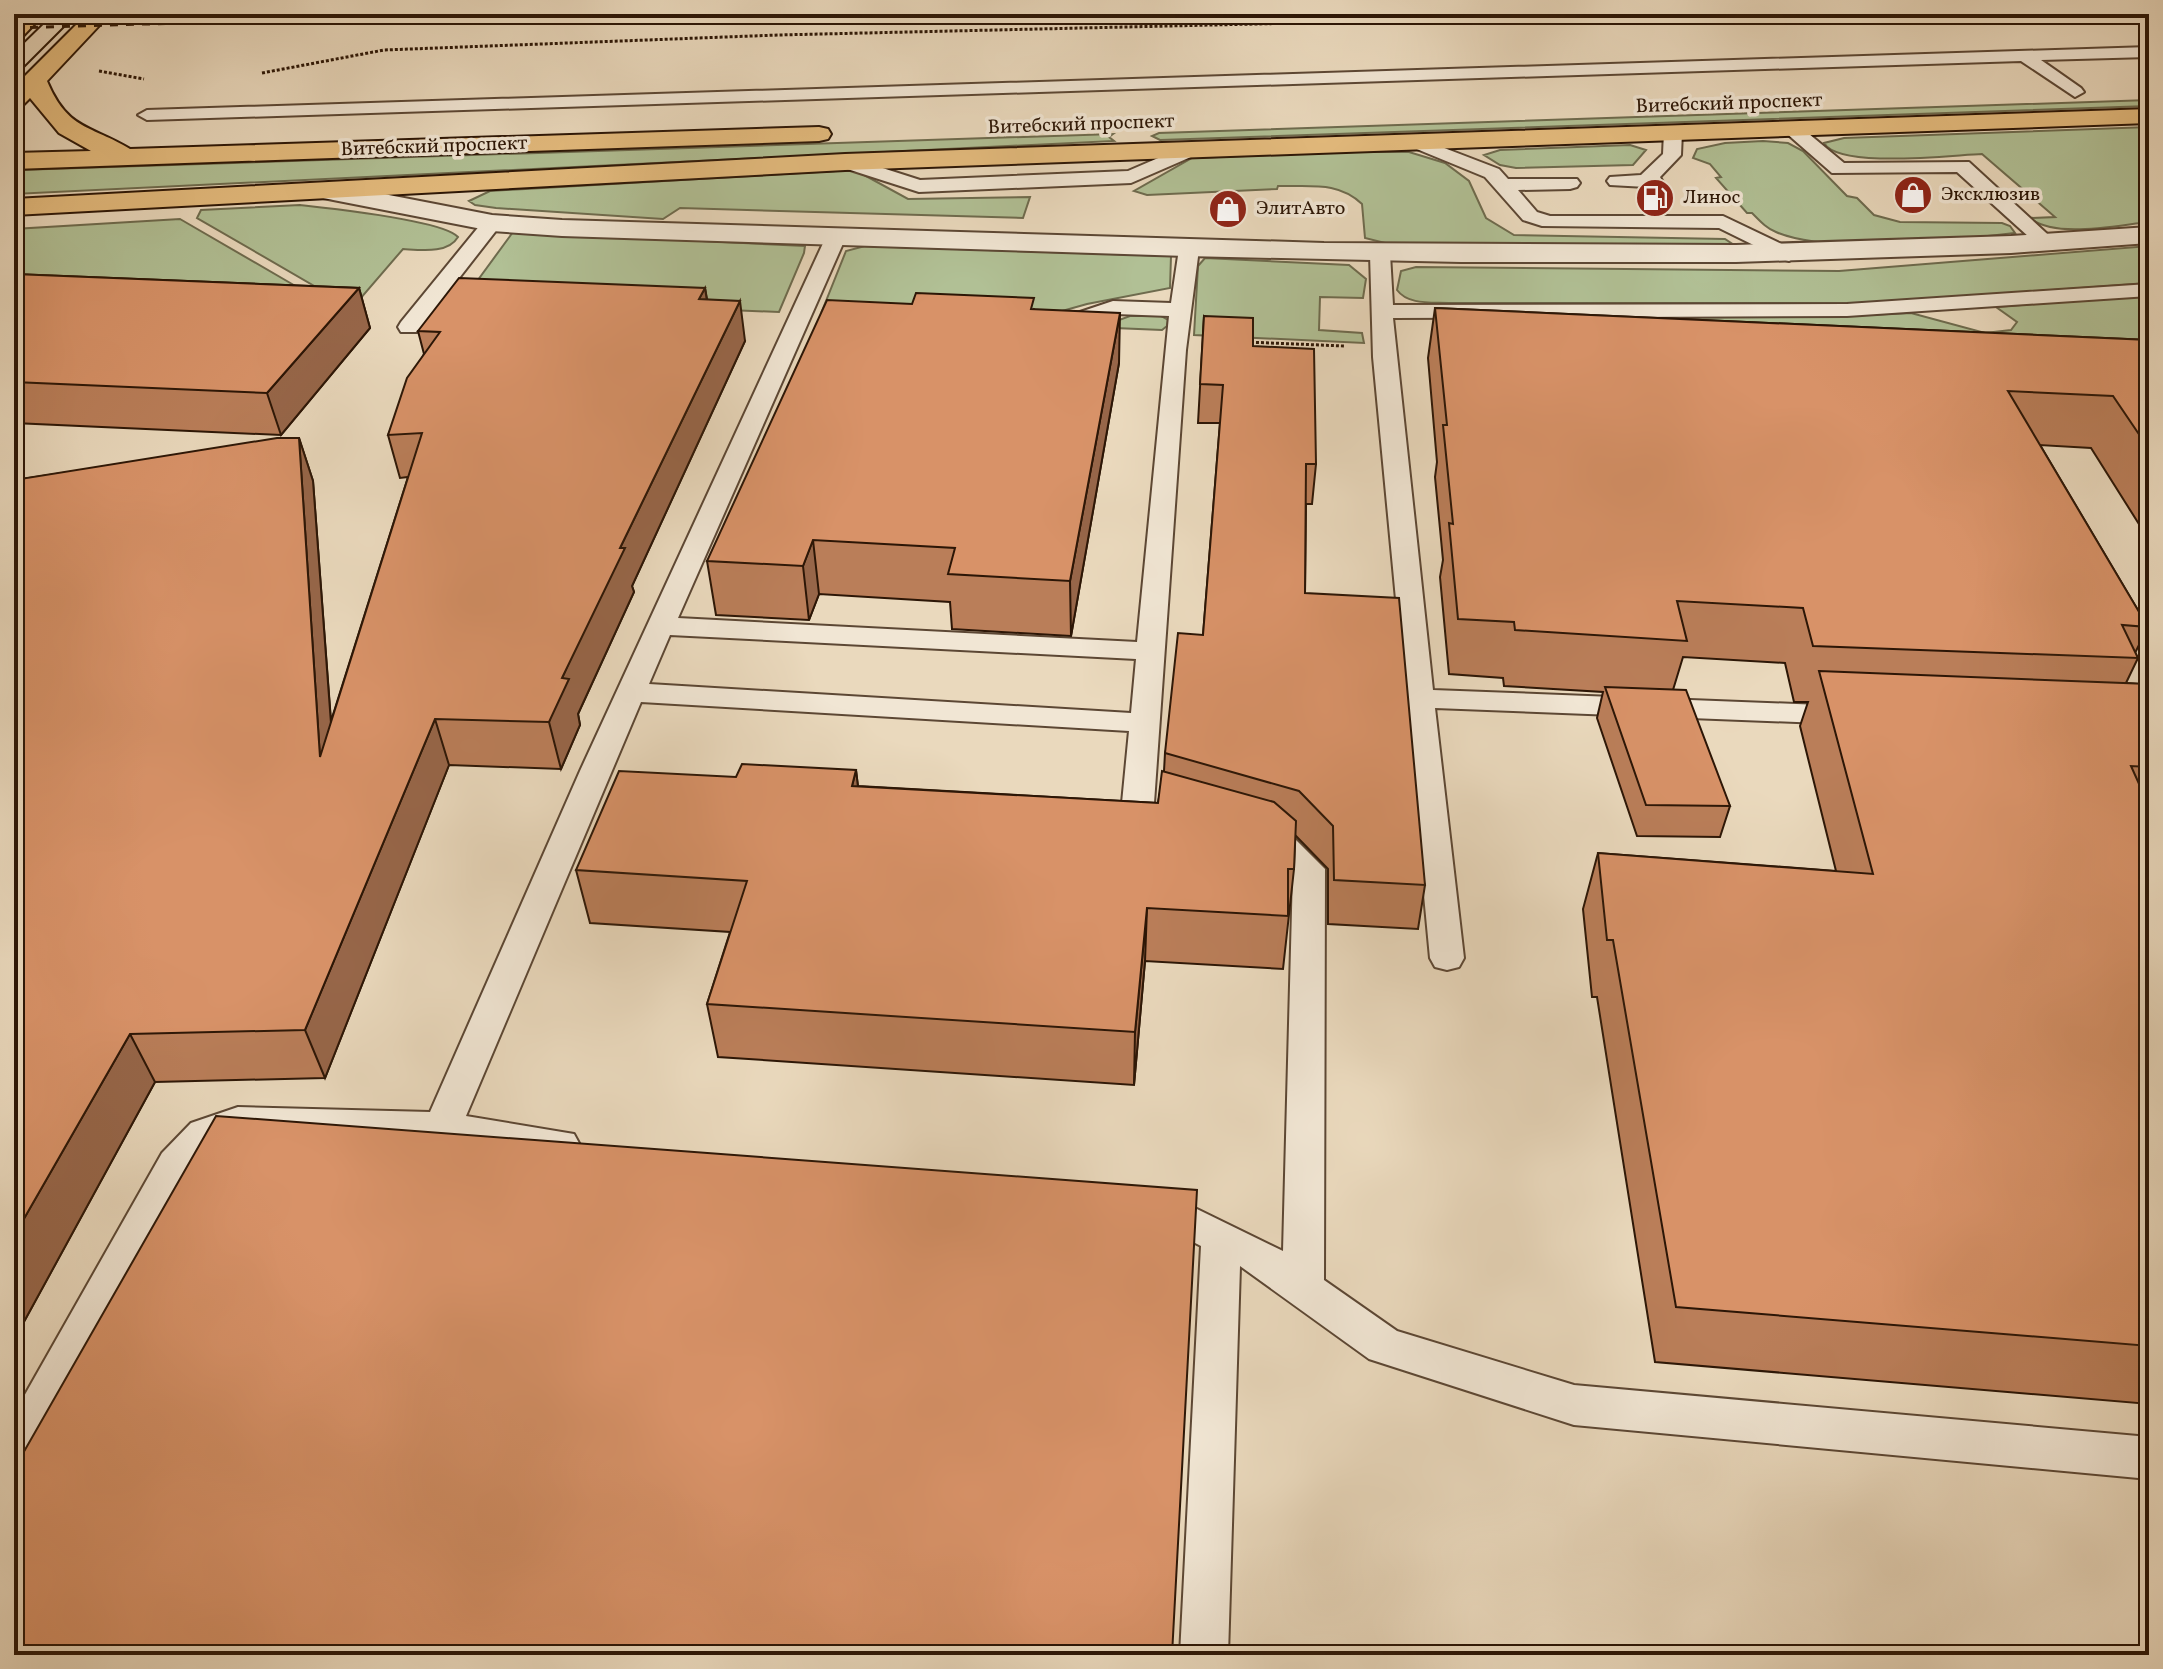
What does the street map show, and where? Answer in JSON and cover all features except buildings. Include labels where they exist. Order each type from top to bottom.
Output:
[{"type":"main road","points":[[14,32],[33,14]]},
{"type":"main road","points":[[14,101],[99,14]]},
{"type":"main road","points":[[35,81],[47,109],[66,129],[97,145],[133,157]]},
{"type":"main road","points":[[2044,93],[2105,91]]},
{"type":"main road","name":"Витебский проспект","points":[[14,207],[845,162],[2149,116]]},
{"type":"main road","points":[[1134,128],[1132,136],[1136,142],[1152,149]]},
{"type":"main road","name":"Витебский проспект","points":[[14,161],[844,133]]},
{"type":"street","name":"Витебский проспект","points":[[327,191],[492,223],[835,239],[1380,254],[1789,255],[2149,235]]},
{"type":"lane","points":[[147,115],[2149,52]]},
{"type":"lane","points":[[2023,55],[2075,92]]},
{"type":"lane","points":[[1791,128],[1839,169],[1962,166],[2047,243]]},
{"type":"lane","points":[[1665,200],[1650,176],[1672,155],[1673,132]]},
{"type":"lane","points":[[1413,141],[1492,173],[1536,219],[1549,222],[1665,200]]},
{"type":"lane","points":[[845,162],[919,186],[1131,177],[1193,149]]},
{"type":"lane","points":[[1617,181],[1723,222],[1789,255]]},
{"type":"lane","points":[[1503,185],[1570,183]]},
{"type":"lane","points":[[409,327],[492,223]]},
{"type":"lane","points":[[442,1127],[611,772],[631,692],[835,239]]},
{"type":"lane","points":[[1137,805],[1180,310],[1189,249]]},
{"type":"lane","points":[[1380,254],[1384,357],[1447,958]]},
{"type":"lane","points":[[1384,312],[1847,310],[2149,290]]},
{"type":"lane","points":[[1039,333],[1113,307],[1180,310]]},
{"type":"lane","points":[[661,626],[1150,651]]},
{"type":"lane","points":[[631,692],[1144,723]]},
{"type":"lane","points":[[1421,698],[1880,717]]},
{"type":"lane","points":[[1236,832],[1281,844],[1309,869],[1303,1289]]},
{"type":"lane","points":[[14,1456],[176,1164],[204,1134],[238,1122],[442,1127],[587,1148]]},
{"type":"lane","points":[[1117,1198],[1148,1201],[1260,1257],[1384,1346],[1574,1405],[2149,1458]]},
{"type":"lane","points":[[1204,1655],[1221,1238]]},
{"type":"path","points":[[258,74],[384,50],[778,35],[1690,14]]},
{"type":"path","points":[[86,69],[157,79]]},
{"type":"green space","points":[[2149,100],[2149,106],[1160,140],[1152,136],[1159,133]]},
{"type":"green space","points":[[2149,127],[2149,222],[2087,229],[2055,228],[2030,218],[2055,217],[1982,154],[1873,158],[1834,151],[1824,143],[1844,138]]},
{"type":"green space","points":[[1113,134],[1109,137],[1114,141],[14,194],[14,174],[18,170]]},
{"type":"green space","points":[[1725,143],[1788,143],[1803,151],[1847,196],[1857,198],[1874,215],[1900,222],[2002,223],[2010,226],[2015,233],[1927,242],[1860,244],[1799,239],[1776,232],[1752,213],[1747,213],[1716,178],[1721,177],[1710,164],[1693,158],[1697,149]]},
{"type":"green space","points":[[1630,145],[1646,150],[1633,165],[1516,168],[1500,165],[1484,155],[1500,150]]},
{"type":"green space","points":[[1409,152],[1445,163],[1469,181],[1486,218],[1514,235],[1725,239],[1734,245],[1385,243],[1365,238],[1362,204],[1333,188],[1278,186],[1277,189],[1147,195],[1134,191],[1192,158]]},
{"type":"green space","points":[[855,170],[908,199],[1030,197],[1023,218],[680,208],[663,219],[496,208],[469,201],[490,191]]},
{"type":"green space","points":[[300,205],[409,220],[431,225],[458,237],[441,249],[403,249],[360,299],[335,298],[197,218],[201,210]]},
{"type":"green space","points":[[180,219],[304,291],[14,284],[14,229]]},
{"type":"green space","points":[[513,232],[805,246],[779,312],[464,299]]},
{"type":"green space","points":[[865,246],[1171,256],[1170,288],[1087,304],[1030,320],[822,311],[846,251]]},
{"type":"green space","points":[[2149,246],[2149,283],[1870,303],[1435,303],[1407,298],[1397,290],[1401,271],[1416,267],[1839,271]]},
{"type":"green space","points":[[1205,258],[1349,265],[1366,279],[1363,298],[1320,297],[1319,330],[1362,333],[1364,343],[1194,335],[1198,266]]},
{"type":"green space","points":[[2149,295],[2149,386],[1635,318],[1911,313],[1985,333],[2011,330],[2017,322],[1996,307]]},
{"type":"green space","points":[[1130,316],[1161,316],[1168,320],[1167,326],[1162,330],[1115,328],[1119,320]]},
{"type":"tram line","points":[[14,52],[53,14]]},
{"type":"tram line","points":[[14,77],[77,14]]},
{"type":"railway","points":[[14,28],[476,14]]},
{"type":"place","name":"Эксклюзив","points":[[1913,195]]},
{"type":"place","name":"Линос","points":[[1655,198]]},
{"type":"place","name":"ЭлитАвто","points":[[1228,209]]}]
